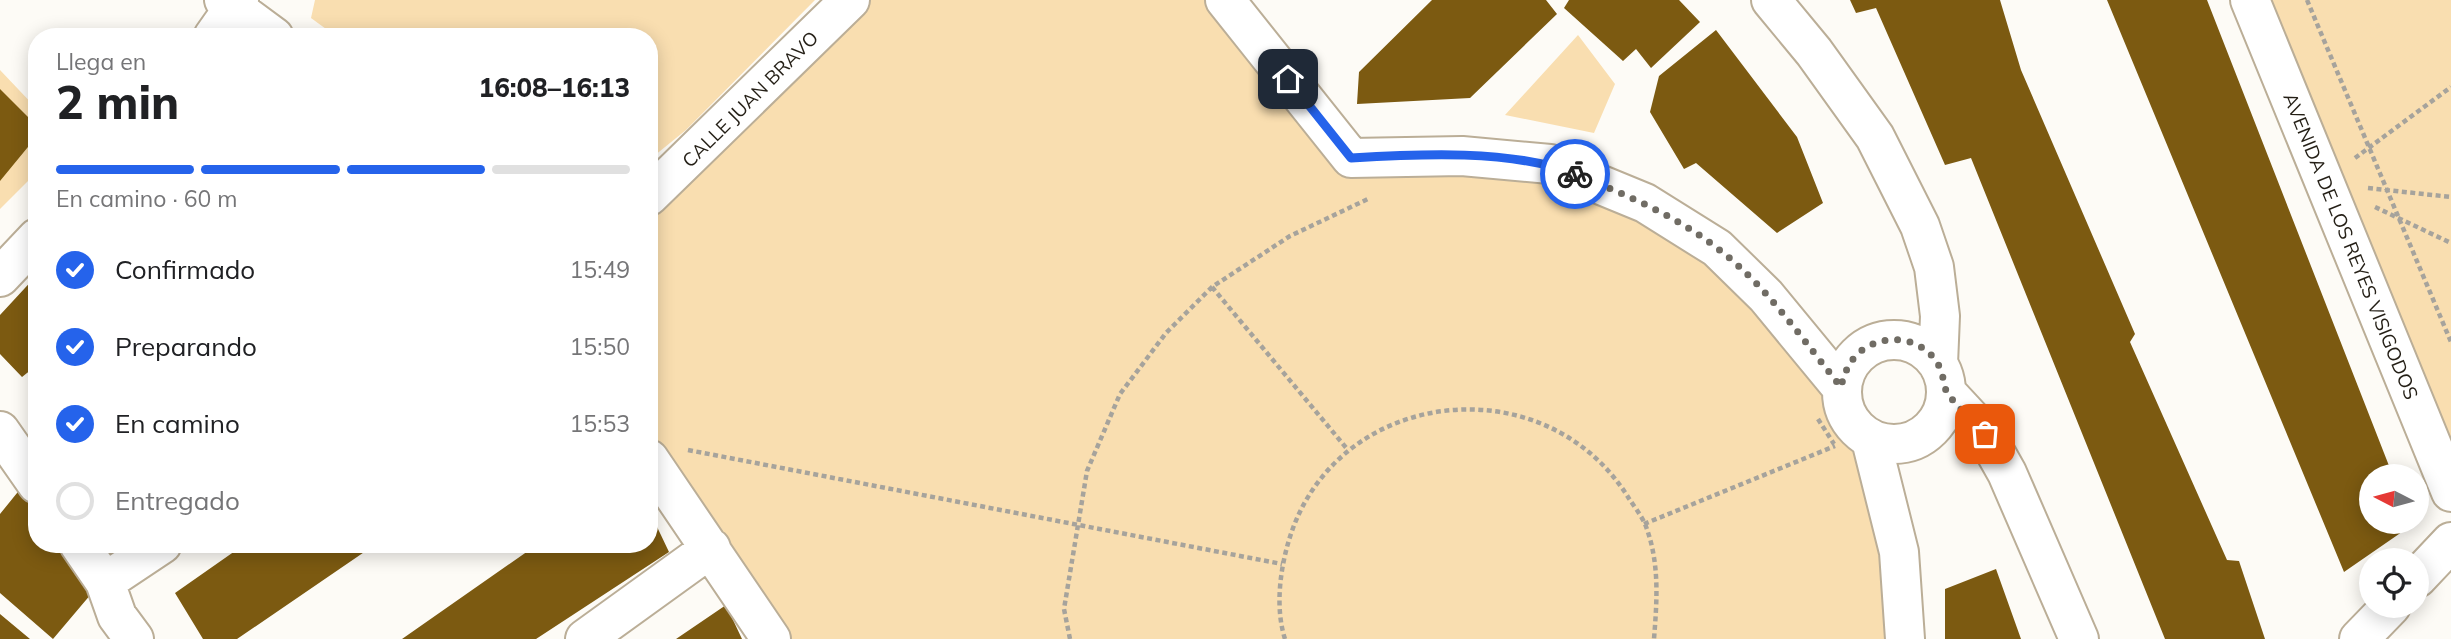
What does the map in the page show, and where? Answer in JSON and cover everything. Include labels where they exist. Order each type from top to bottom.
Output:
[{"type":"street","name":"CALLE JUAN BRAVO","points":[[658,187],[850,0]]},
{"type":"street","points":[[1225,0],[1351,158],[1462,156],[1550,164],[1645,203],[1717,248],[1766,296],[1827,399],[1845,413],[1852,445],[1899,552],[1905,639]]},
{"type":"street","points":[[1771,0],[1814,52],[1875,137],[1920,226],[1934,267],[1940,316],[1944,409],[1922,436],[1906,443],[1852,445]]},
{"type":"street","name":"AVENIDA DE LOS REYES VISIGODOS","points":[[2250,0],[2451,492]]},
{"type":"street","points":[[227,11],[258,28]]},
{"type":"street","points":[[0,277],[28,247]]},
{"type":"street","points":[[1827,399],[1854,358],[1881,340],[1914,343],[1928,351],[1942,378],[1985,434],[2007,473],[2079,639]]},
{"type":"street","points":[[0,431],[28,471]]},
{"type":"street","points":[[663,454],[711,548],[771,639]]},
{"type":"street","points":[[2429,565],[2451,542]]},
{"type":"street","points":[[585,639],[711,548]]},
{"type":"street","points":[[83,553],[114,619]]},
{"type":"street","points":[[114,619],[156,553]]},
{"type":"street","points":[[2359,639],[2379,618]]},
{"type":"path","points":[[2307,0],[2451,342]]},
{"type":"path","points":[[2325,183],[2451,87]]},
{"type":"path","points":[[2325,183],[2451,197]]},
{"type":"path","points":[[2325,183],[2451,243]]},
{"type":"path","points":[[1070,639],[1064,609],[1087,471],[1120,394],[1166,333],[1212,286],[1290,236],[1361,200],[1374,197]]},
{"type":"path","points":[[1212,286],[1348,450]]},
{"type":"path","points":[[1644,524],[1852,445],[1827,399]]},
{"type":"path","points":[[1285,639],[1280,624],[1282,564],[1295,521],[1317,482],[1348,450],[1399,420],[1456,407],[1514,412],[1569,435],[1613,473],[1644,524],[1658,581],[1654,639]]},
{"type":"path","points":[[663,454],[1078,525],[1282,564]]},
{"type":"shaded area","points":[[315,0],[815,0],[686,130],[658,153],[658,28],[325,28],[311,18]]},
{"type":"shaded area","points":[[850,0],[1225,0],[1351,158],[1550,164],[1717,248],[1843,404],[1849,421],[1862,434],[1905,639],[767,639],[658,476],[658,187]]},
{"type":"shaded area","points":[[2250,0],[2451,0],[2451,456]]},
{"type":"shaded area","points":[[1578,35],[1615,84],[1594,133],[1505,115]]},
{"type":"shaded area","points":[[0,70],[28,100],[28,181],[0,209]]},
{"type":"building","points":[[1432,0],[1546,0],[1557,14],[1470,98],[1357,104],[1359,72]]},
{"type":"building","points":[[1569,0],[1679,0],[1700,22],[1651,68],[1636,49],[1623,61],[1564,8]]},
{"type":"building","points":[[1850,0],[2000,0],[2021,70],[2135,334],[2130,342],[2227,560],[2239,561],[2265,639],[2165,639],[1971,158],[1945,165],[1876,8],[1856,13]]},
{"type":"building","points":[[2107,0],[2207,0],[2388,464],[2359,464],[2359,534],[2399,534],[2379,548],[2359,548],[2359,562],[2344,572]]},
{"type":"building","points":[[1716,30],[1797,137],[1823,203],[1777,233],[1696,163],[1684,169],[1650,112],[1659,76]]},
{"type":"building","points":[[0,89],[28,117],[28,147],[0,181]]},
{"type":"building","points":[[28,285],[28,372],[22,377],[0,354],[0,315]]},
{"type":"building","points":[[28,479],[28,553],[76,553],[97,587],[53,639],[0,593],[0,514]]},
{"type":"building","points":[[658,529],[669,552],[536,639],[402,639],[525,553],[658,553]]},
{"type":"building","points":[[232,553],[363,553],[237,639],[203,639],[175,593]]},
{"type":"building","points":[[1996,569],[2021,639],[1945,639],[1945,589]]},
{"type":"building","points":[[726,605],[742,639],[676,639]]},
{"type":"building","points":[[0,614],[30,639],[0,639]]},
{"type":"way so far","points":[[1575,174],[1645,203],[1717,248],[1766,296],[1841,387],[1845,371],[1854,358],[1866,347],[1881,340],[1898,339],[1914,343],[1928,351],[1944,377],[1946,392],[1985,434]]},
{"type":"route","points":[[1288,79],[1351,158],[1398,155],[1462,156],[1550,164],[1575,174]]}]
